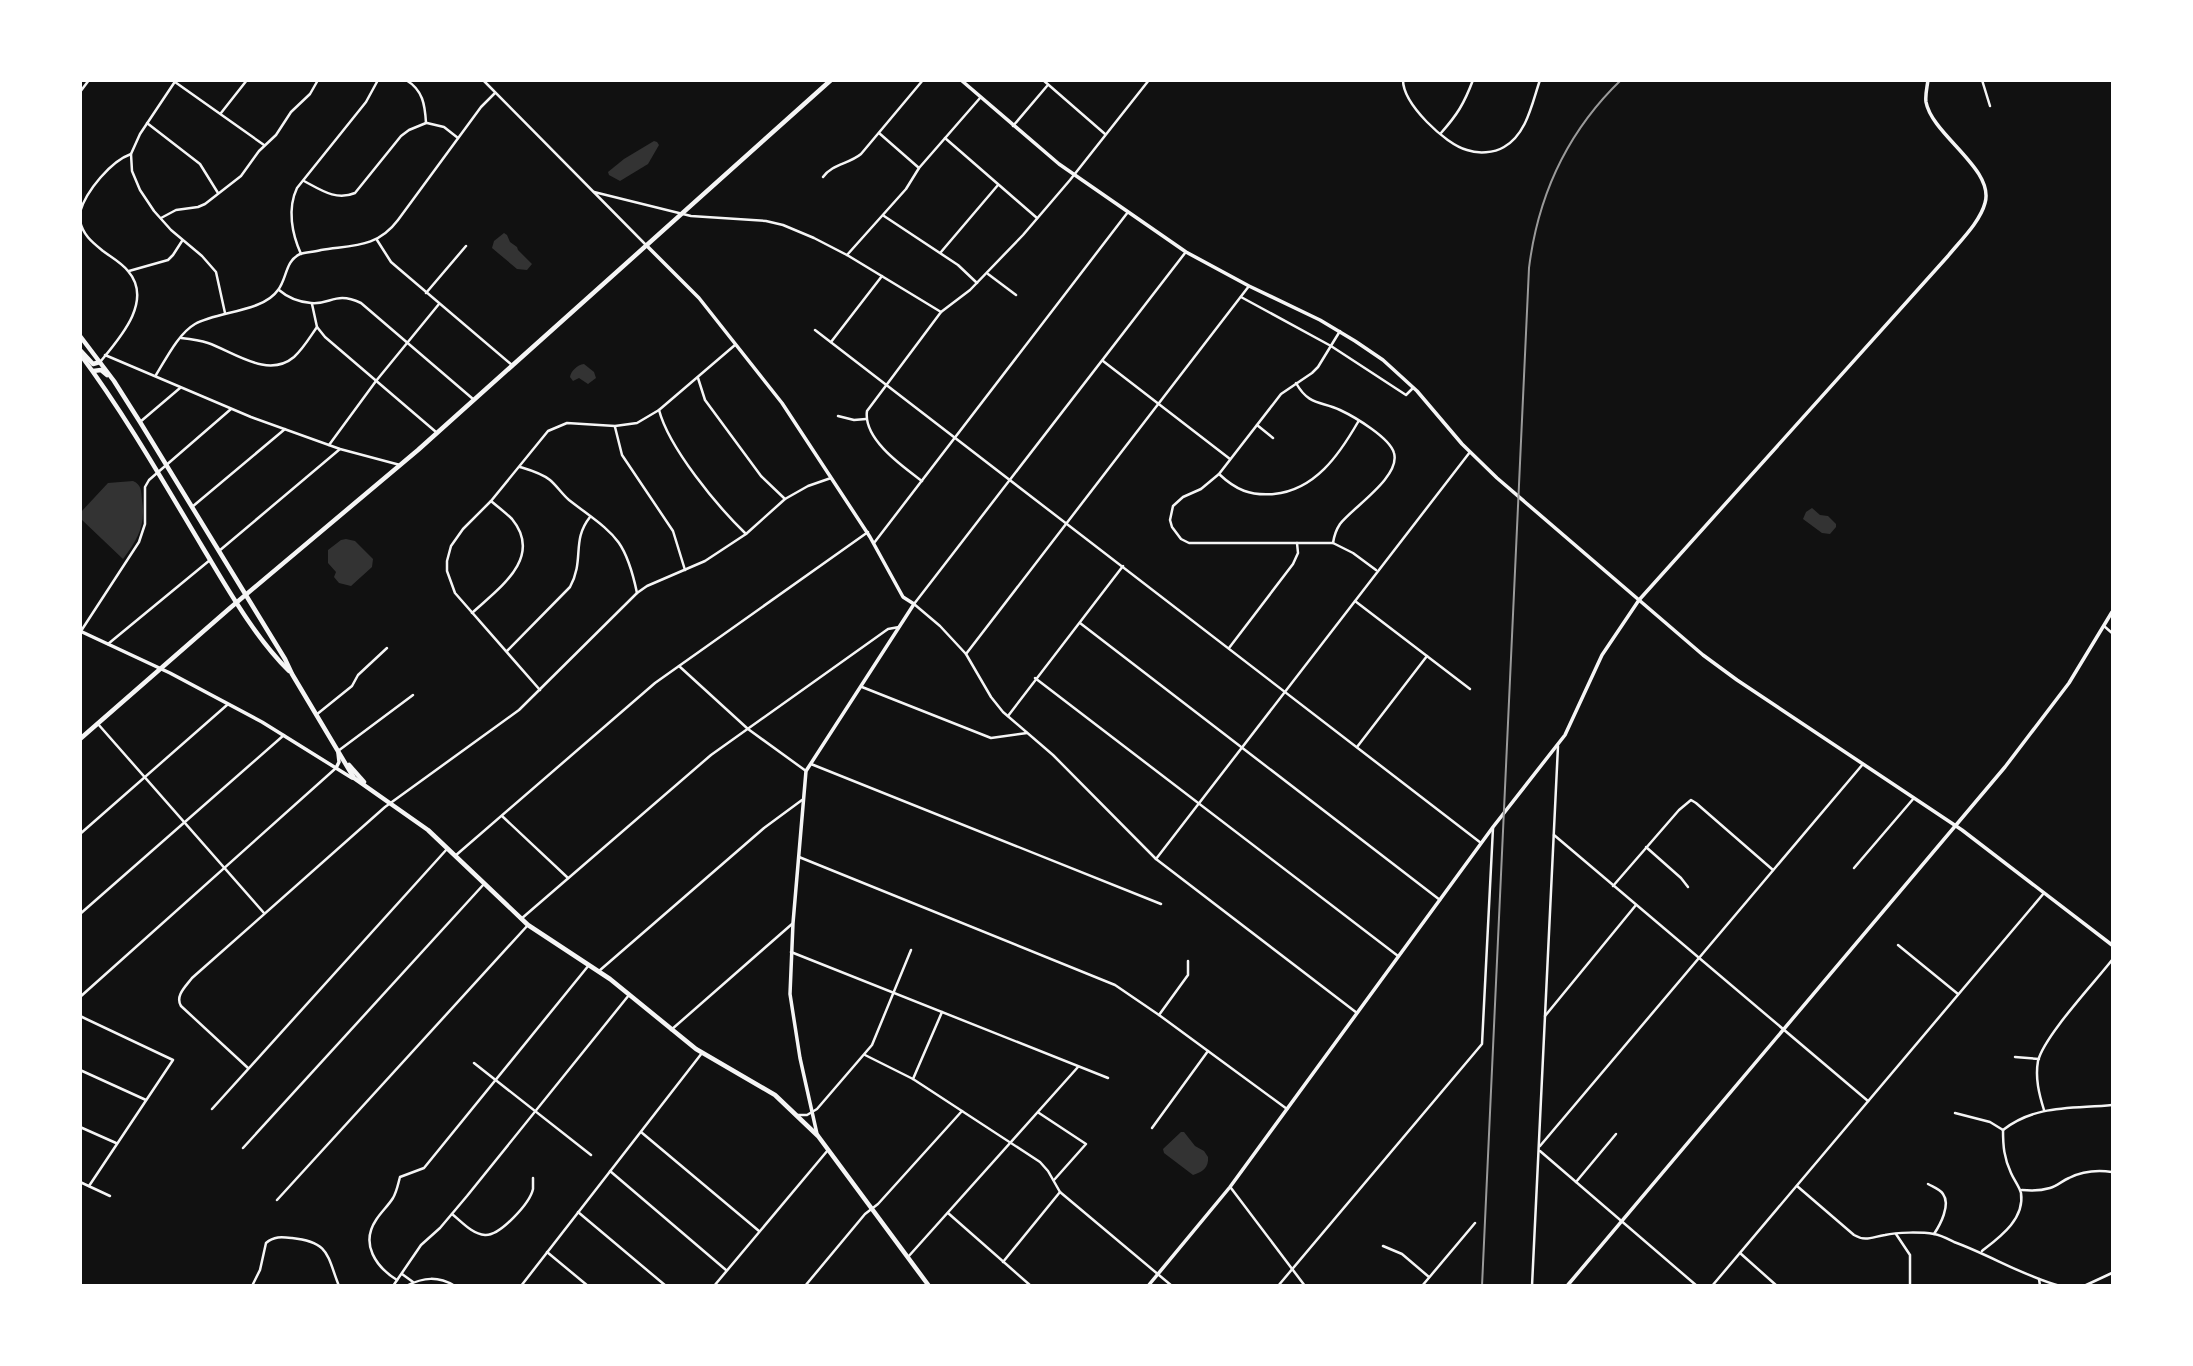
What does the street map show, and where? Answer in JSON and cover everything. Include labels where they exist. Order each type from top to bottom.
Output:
[{"type":"main road","points":[[80,739],[400,465],[831,80]]},
{"type":"main road","points":[[80,336],[114,381],[140,422],[285,659],[354,778],[428,831],[528,925],[599,971],[702,1053],[768,1090],[798,1115],[818,1136],[929,1286]]},
{"type":"main road","points":[[80,352],[93,364],[100,362]]},
{"type":"main road","points":[[80,352],[158,472],[236,603],[281,664],[292,674]]},
{"type":"main road","points":[[92,369],[101,370],[114,381]]},
{"type":"main road","points":[[338,751],[380,797]]},
{"type":"street","points":[[80,92],[89,80]]},
{"type":"street","points":[[221,113],[247,80]]},
{"type":"street","points":[[161,218],[176,209],[205,204],[241,176],[264,145],[276,135],[291,112],[310,94],[318,80]]},
{"type":"street","points":[[301,254],[294,238],[292,203],[297,188],[366,102],[378,80]]},
{"type":"street","points":[[406,80],[422,97],[426,123]]},
{"type":"street","points":[[483,80],[699,298],[782,402],[868,533],[903,597],[940,626],[966,653],[991,697],[1008,716],[1053,755],[1156,859],[1357,1013]]},
{"type":"street","points":[[823,177],[835,166],[855,159],[923,80]]},
{"type":"street","points":[[961,80],[1074,175],[1186,252],[1340,331],[1383,360],[1413,388],[1470,452],[1717,666],[1956,826],[2112,945]]},
{"type":"street","points":[[1044,80],[1105,134]]},
{"type":"street","points":[[922,481],[888,455],[869,427],[867,411],[942,312],[977,283],[1037,218],[1149,80]]},
{"type":"street","points":[[1403,80],[1410,104],[1450,142],[1470,152],[1493,151],[1504,147],[1523,128],[1540,80]]},
{"type":"street","points":[[1441,133],[1456,117],[1473,80]]},
{"type":"street","points":[[1148,1286],[1230,1187],[1481,843],[1558,746],[1571,725],[1602,655],[1639,600],[1948,256],[1982,211],[1986,199],[1985,188],[1976,170],[1931,113],[1926,97],[1928,80]]},
{"type":"street","points":[[1982,80],[1990,106]]},
{"type":"street","points":[[225,313],[216,272],[161,218],[134,180],[131,154],[147,123],[175,81],[264,145]]},
{"type":"street","points":[[1013,126],[1048,85]]},
{"type":"street","points":[[156,375],[181,338],[196,323],[264,301],[279,290],[288,267],[301,254],[367,244],[377,240],[394,226],[481,107],[495,93]]},
{"type":"street","points":[[847,255],[906,189],[919,168],[981,97]]},
{"type":"street","points":[[147,123],[201,164],[218,193]]},
{"type":"street","points":[[303,181],[330,195],[348,196],[355,193],[401,136],[417,125],[426,123],[443,127],[458,138]]},
{"type":"street","points":[[879,133],[919,168]]},
{"type":"street","points":[[945,138],[1037,218]]},
{"type":"street","points":[[80,212],[85,200],[112,164],[131,154]]},
{"type":"street","points":[[941,252],[998,184]]},
{"type":"street","points":[[594,192],[699,217],[775,222],[814,237],[942,312]]},
{"type":"street","points":[[874,543],[1129,211]]},
{"type":"street","points":[[883,215],[941,252],[977,283]]},
{"type":"street","points":[[80,221],[89,239],[129,271],[136,289],[136,307],[125,328],[100,362]]},
{"type":"street","points":[[377,240],[391,262],[512,365]]},
{"type":"street","points":[[129,271],[168,260],[183,241]]},
{"type":"street","points":[[426,293],[466,246]]},
{"type":"street","points":[[818,1136],[800,1058],[790,994],[806,771],[914,604],[1186,252]]},
{"type":"street","points":[[987,273],[1016,295]]},
{"type":"street","points":[[831,342],[882,276]]},
{"type":"street","points":[[966,653],[1249,286]]},
{"type":"street","points":[[279,290],[288,297],[312,304],[342,297],[361,303],[473,400]]},
{"type":"street","points":[[1241,297],[1332,346],[1406,396],[1413,388]]},
{"type":"street","points":[[312,304],[317,327],[332,345],[436,432]]},
{"type":"street","points":[[328,444],[439,304]]},
{"type":"street","points":[[181,338],[208,343],[261,365],[272,365],[295,356],[317,327]]},
{"type":"street","points":[[814,330],[1481,843]]},
{"type":"street","points":[[1340,331],[1312,373],[1281,394],[1219,474],[1173,506],[1170,520],[1181,539],[1189,543],[1333,543],[1353,553],[1377,571]]},
{"type":"street","points":[[540,690],[455,593],[447,571],[448,554],[456,538],[520,467],[540,438],[557,425],[577,423],[615,426],[637,423],[659,410],[736,344]]},
{"type":"street","points":[[105,355],[285,429],[340,449],[400,465]]},
{"type":"street","points":[[1103,361],[1230,459]]},
{"type":"street","points":[[698,376],[705,400],[761,476],[785,499]]},
{"type":"street","points":[[1296,383],[1310,401],[1340,410],[1382,436],[1395,454],[1388,474],[1372,496],[1339,525],[1333,543]]},
{"type":"street","points":[[140,422],[180,387]]},
{"type":"street","points":[[232,409],[145,486],[145,524],[139,542],[81,631],[161,669],[284,735],[354,778]]},
{"type":"street","points":[[659,410],[667,433],[719,507],[746,534]]},
{"type":"street","points":[[838,416],[854,420],[866,419]]},
{"type":"street","points":[[1219,474],[1246,493],[1290,492],[1310,482],[1328,465],[1359,422]]},
{"type":"street","points":[[1257,425],[1273,438]]},
{"type":"street","points":[[615,426],[622,455],[673,531],[685,570]]},
{"type":"street","points":[[192,507],[285,429]]},
{"type":"street","points":[[219,551],[340,449]]},
{"type":"street","points":[[1156,859],[1470,452]]},
{"type":"street","points":[[520,467],[551,481],[566,497],[606,527],[625,550],[637,593]]},
{"type":"street","points":[[248,1068],[178,1003],[192,978],[390,804],[512,716],[637,593],[705,561],[746,534],[785,499],[808,486],[832,478]]},
{"type":"street","points":[[472,613],[514,574],[522,554],[519,531],[512,519],[491,501]]},
{"type":"street","points":[[507,651],[570,587],[577,574],[581,532],[591,516]]},
{"type":"street","points":[[455,856],[655,683],[868,533]]},
{"type":"street","points":[[1229,648],[1293,564],[1298,553],[1297,543]]},
{"type":"street","points":[[108,644],[210,560]]},
{"type":"street","points":[[1008,716],[1123,566]]},
{"type":"street","points":[[1355,601],[1470,689]]},
{"type":"street","points":[[1567,1286],[2028,739],[2069,683],[2112,612]]},
{"type":"street","points":[[1080,623],[1440,900]]},
{"type":"street","points":[[2104,626],[2112,633]]},
{"type":"street","points":[[521,919],[711,755],[888,629],[899,627]]},
{"type":"street","points":[[316,715],[352,686],[358,675],[387,648]]},
{"type":"street","points":[[1356,747],[1427,656]]},
{"type":"street","points":[[679,666],[748,729],[806,771]]},
{"type":"street","points":[[1035,678],[1398,956]]},
{"type":"street","points":[[862,687],[991,738],[1027,733]]},
{"type":"street","points":[[80,997],[336,768],[339,762],[338,751],[413,695]]},
{"type":"street","points":[[80,834],[227,705]]},
{"type":"street","points":[[98,724],[264,913]]},
{"type":"street","points":[[80,914],[284,735]]},
{"type":"street","points":[[1532,1286],[1558,746]]},
{"type":"street","points":[[811,764],[1161,904]]},
{"type":"street","points":[[1539,1149],[1863,764]]},
{"type":"street","points":[[1854,868],[1914,798]]},
{"type":"street","points":[[599,971],[764,828],[803,799]]},
{"type":"street","points":[[1613,886],[1691,800],[1773,870]]},
{"type":"street","points":[[502,816],[568,878]]},
{"type":"street","points":[[1278,1286],[1482,1044],[1493,827]]},
{"type":"street","points":[[1554,835],[1868,1101]]},
{"type":"street","points":[[1646,847],[1688,887]]},
{"type":"street","points":[[212,1109],[447,849]]},
{"type":"street","points":[[798,857],[1115,985],[1287,1109]]},
{"type":"street","points":[[243,1148],[484,884]]},
{"type":"street","points":[[1712,1286],[2044,894]]},
{"type":"street","points":[[1545,1016],[1636,905]]},
{"type":"street","points":[[671,1030],[793,923]]},
{"type":"street","points":[[277,1200],[528,925]]},
{"type":"street","points":[[1898,945],[1958,994]]},
{"type":"street","points":[[798,1115],[813,1112],[872,1045],[911,950]]},
{"type":"street","points":[[792,952],[1108,1078]]},
{"type":"street","points":[[2044,1110],[2036,1082],[2039,1059],[2057,1028],[2112,960]]},
{"type":"street","points":[[1159,1015],[1188,975],[1188,961]]},
{"type":"street","points":[[397,1280],[387,1274],[373,1256],[369,1240],[373,1224],[395,1195],[401,1177],[424,1168],[589,965]]},
{"type":"street","points":[[393,1286],[421,1245],[452,1214],[629,995]]},
{"type":"street","points":[[913,1079],[942,1012]]},
{"type":"street","points":[[80,1016],[173,1060],[89,1186]]},
{"type":"street","points":[[1152,1128],[1208,1051]]},
{"type":"street","points":[[521,1286],[702,1053]]},
{"type":"street","points":[[865,1055],[913,1079],[1040,1162],[1060,1192],[1172,1286]]},
{"type":"street","points":[[2015,1057],[2039,1059]]},
{"type":"street","points":[[474,1063],[591,1155]]},
{"type":"street","points":[[908,1257],[1078,1067]]},
{"type":"street","points":[[80,1070],[146,1100]]},
{"type":"street","points":[[2003,1130],[2024,1116],[2044,1110],[2112,1105]]},
{"type":"street","points":[[806,1286],[962,1111]]},
{"type":"street","points":[[1038,1112],[1086,1144],[1054,1180]]},
{"type":"street","points":[[1955,1113],[1990,1122],[2003,1130]]},
{"type":"street","points":[[80,1127],[116,1143]]},
{"type":"street","points":[[1981,1252],[2012,1223],[2018,1213],[2021,1190],[2005,1159],[2003,1130]]},
{"type":"street","points":[[641,1132],[759,1231]]},
{"type":"street","points":[[1576,1182],[1616,1134]]},
{"type":"street","points":[[1539,1149],[1697,1286]]},
{"type":"street","points":[[714,1286],[828,1150]]},
{"type":"street","points":[[2021,1190],[2040,1191],[2085,1173],[2099,1170],[2112,1172]]},
{"type":"street","points":[[610,1171],[726,1270]]},
{"type":"street","points":[[452,1214],[478,1233],[484,1235],[498,1232],[533,1191],[533,1178]]},
{"type":"street","points":[[80,1182],[110,1196]]},
{"type":"street","points":[[1928,1184],[1942,1192],[1945,1200],[1940,1225],[1934,1234]]},
{"type":"street","points":[[1797,1186],[1861,1240],[1896,1234],[1934,1234],[2060,1286]]},
{"type":"street","points":[[1230,1187],[1305,1286]]},
{"type":"street","points":[[1003,1262],[1060,1192]]},
{"type":"street","points":[[578,1212],[666,1286]]},
{"type":"street","points":[[948,1213],[1031,1286]]},
{"type":"street","points":[[1422,1286],[1475,1223]]},
{"type":"street","points":[[1896,1234],[1910,1255],[1910,1286]]},
{"type":"street","points":[[252,1286],[260,1270],[266,1243],[278,1237],[316,1244],[332,1262],[339,1286]]},
{"type":"street","points":[[1383,1246],[1402,1254],[1429,1277]]},
{"type":"street","points":[[547,1251],[588,1286]]},
{"type":"street","points":[[1740,1253],[1777,1286]]},
{"type":"street","points":[[2084,1286],[2112,1273]]},
{"type":"street","points":[[401,1274],[413,1282]]},
{"type":"street","points":[[406,1286],[431,1278],[455,1286]]},
{"type":"street","points":[[2039,1279],[2040,1286]]},
{"type":"shaded area","points":[[654,141],[659,145],[648,164],[620,181],[609,175],[608,172],[624,159]]},
{"type":"shaded area","points":[[504,233],[532,264],[527,270],[517,269],[492,248],[494,241]]},
{"type":"shaded area","points":[[584,364],[594,372],[596,378],[588,384],[579,378],[573,381],[570,377],[575,369]]},
{"type":"shaded area","points":[[133,481],[140,489],[143,517],[137,538],[123,559],[81,519],[81,512],[108,483]]},
{"type":"shaded area","points":[[1812,508],[1820,515],[1828,516],[1836,524],[1830,534],[1822,533],[1803,519],[1806,512]]},
{"type":"shaded area","points":[[346,539],[355,541],[373,559],[372,567],[351,586],[339,583],[334,577],[336,572],[328,563],[328,550]]},
{"type":"shaded area","points":[[1181,1132],[1208,1157],[1204,1169],[1193,1175],[1164,1153],[1163,1149]]},
{"type":"railway","points":[[1482,1286],[1529,268],[1540,215],[1558,166],[1586,121],[1621,80]]}]
